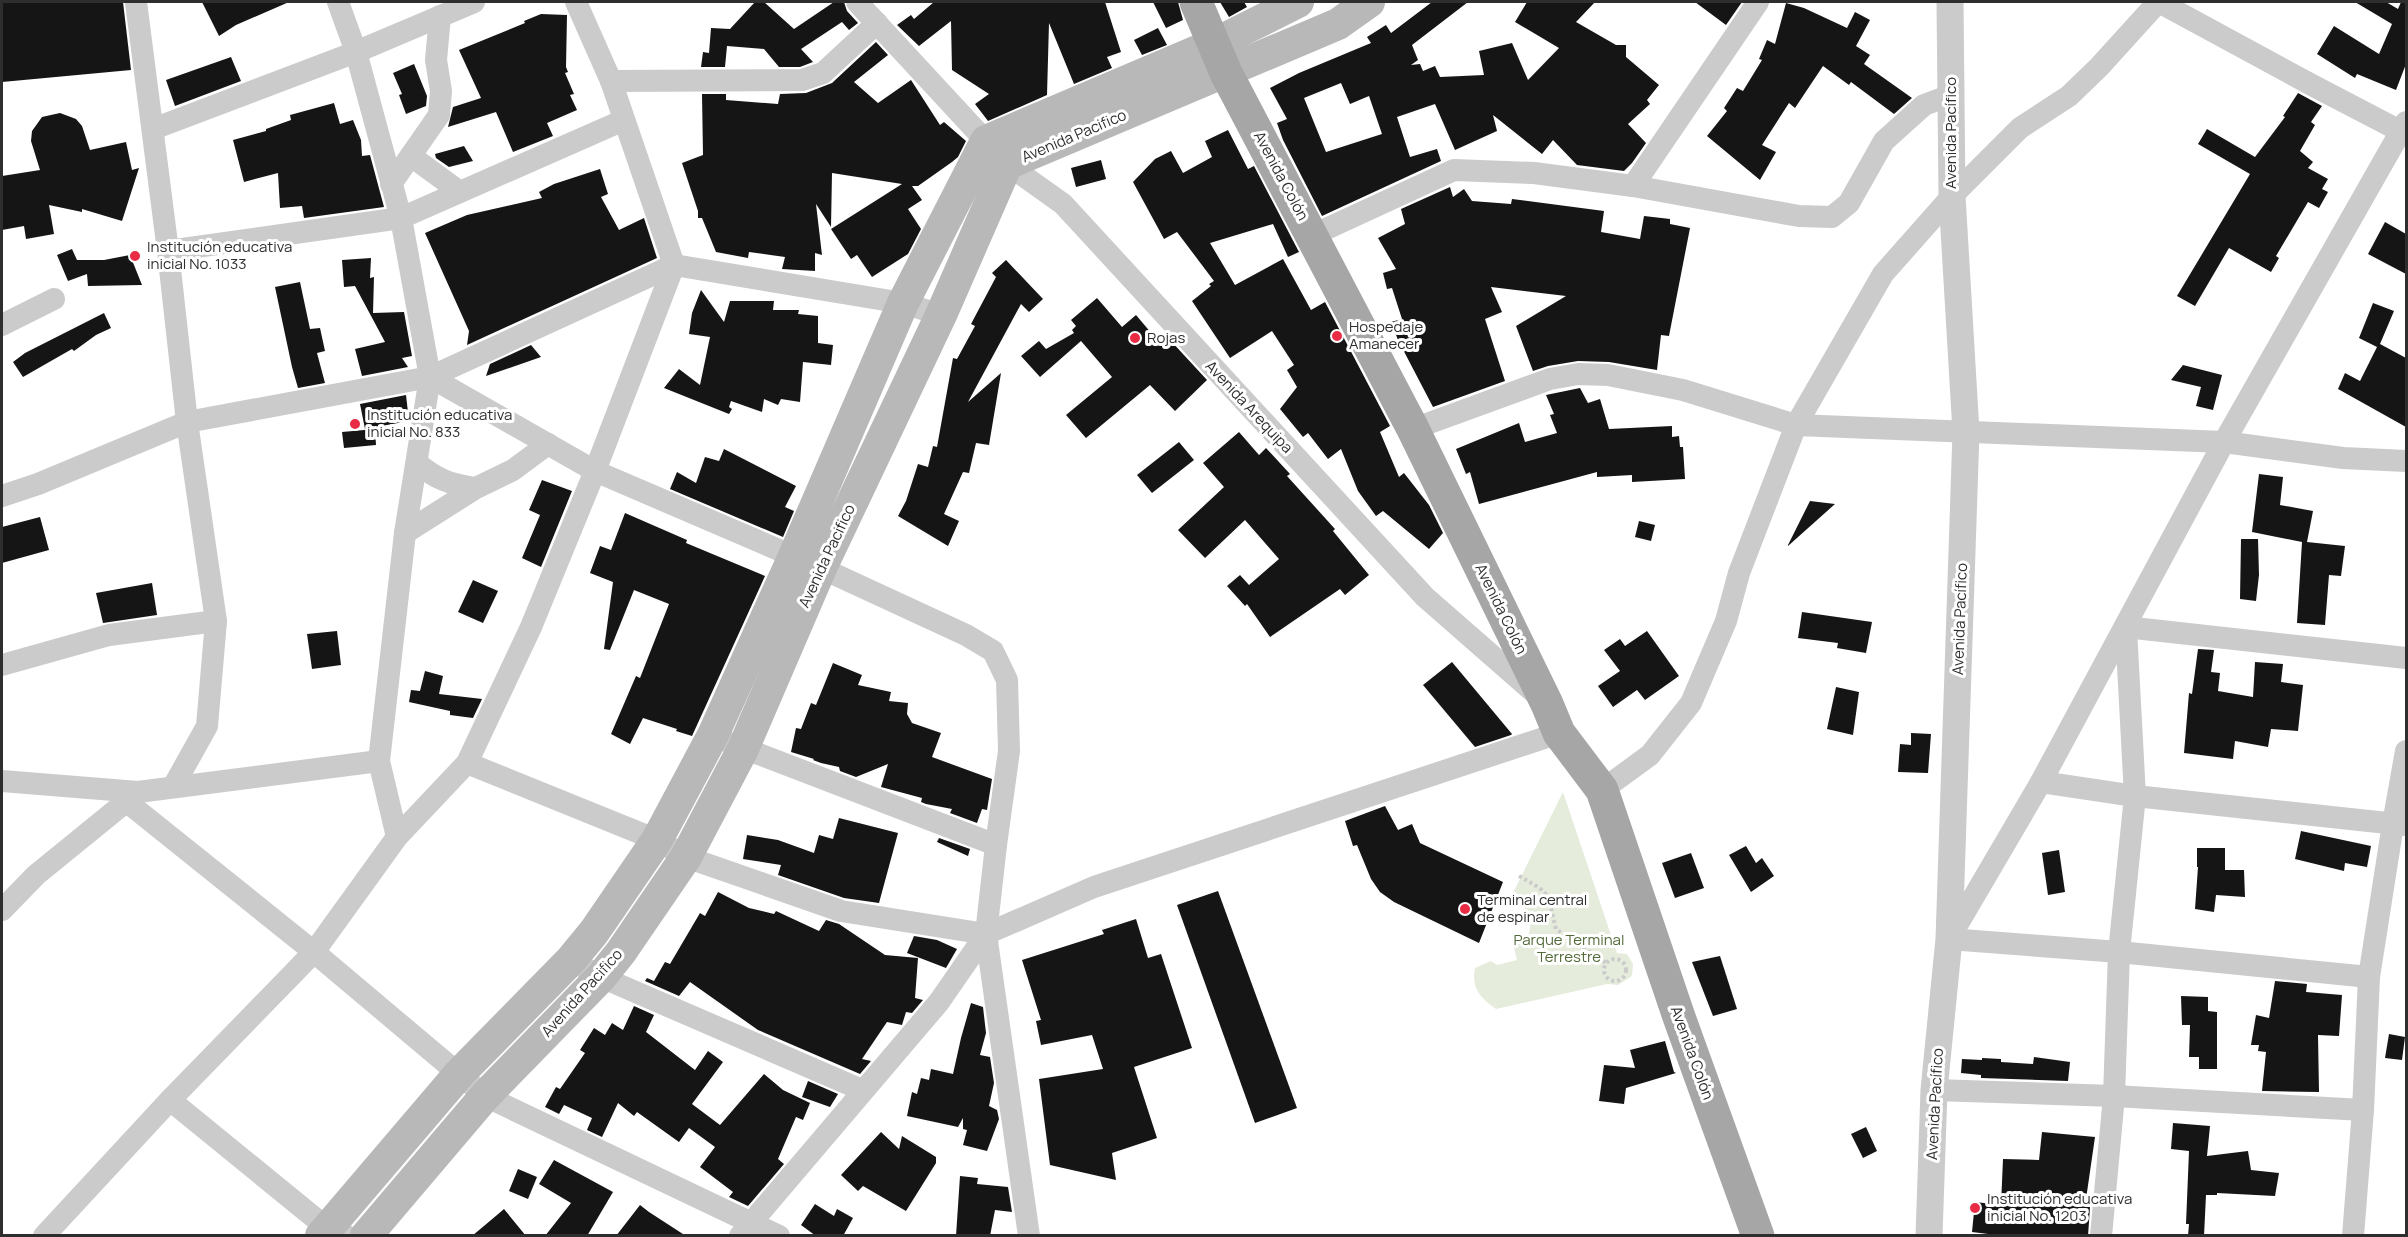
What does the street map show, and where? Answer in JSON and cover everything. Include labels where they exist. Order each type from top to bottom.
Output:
[{"type":"main road","name":"Avenida Colón","points":[[1196,2],[1220,58],[1413,429],[1553,719],[1602,790],[1679,1017],[1758,1236]]},
{"type":"main road","name":"Avenida Pacifico","points":[[332,1233],[460,1073],[571,960],[594,932],[657,840],[941,315],[1007,164],[1220,58],[1298,2]]},
{"type":"main road","name":"Avenida Pacifico","points":[[366,1236],[485,1096],[601,977],[621,952],[686,857],[743,749],[807,562],[903,303],[986,141],[1220,58],[1338,24],[1369,2]]},
{"type":"street","points":[[135,2],[168,250],[187,422],[216,621],[207,726],[173,788]]},
{"type":"street","points":[[338,2],[356,52],[401,218],[430,377],[405,534],[379,761],[397,837]]},
{"type":"street","points":[[153,129],[356,52],[474,2]]},
{"type":"street","points":[[44,1236],[170,1100],[314,952],[397,837],[467,763],[512,671],[595,471],[674,265],[611,81],[576,2]]},
{"type":"street","name":"Avenida Arequipa","points":[[857,2],[1007,164],[1063,204],[1425,597],[1553,719]]},
{"type":"street","points":[[1633,186],[1758,2]]},
{"type":"street","name":"Avenida Pacífico","points":[[1929,1236],[1934,1090],[1949,939],[1966,432],[1952,196],[1950,2]]},
{"type":"street","points":[[1602,790],[1650,755],[1691,703],[1726,621],[1739,573],[1796,425],[1883,274],[1952,196],[2020,128],[2069,96],[2159,2],[2310,84],[2405,129],[2224,442],[2041,783],[1949,939],[2119,952],[2369,978]]},
{"type":"street","points":[[391,184],[439,115],[441,91],[436,60],[440,16]]},
{"type":"street","points":[[611,81],[802,81],[823,73],[877,23]]},
{"type":"street","points":[[1312,234],[1454,170],[1534,173],[1633,186],[1799,216],[1832,217],[1848,203],[1884,141],[1924,105],[1952,94]]},
{"type":"street","points":[[168,250],[401,218],[624,120]]},
{"type":"street","points":[[411,156],[460,192]]},
{"type":"street","points":[[2,496],[38,484],[187,422],[430,377],[674,265],[903,303],[941,315]]},
{"type":"street","points":[[2,325],[54,300]]},
{"type":"street","points":[[1413,429],[1550,379],[1578,374],[1608,375],[1683,390],[1796,425],[2224,442],[2343,458],[2406,461]]},
{"type":"street","points":[[430,377],[595,471],[807,562],[966,635],[993,651],[1007,680],[1009,751],[986,934],[1029,1236]]},
{"type":"street","points":[[405,534],[476,488],[513,470],[548,444]]},
{"type":"street","points":[[417,463],[430,474],[448,483],[476,488]]},
{"type":"street","points":[[2,665],[110,634],[216,621]]},
{"type":"street","points":[[2126,627],[2406,658]]},
{"type":"street","points":[[2101,1236],[2114,1096],[2119,952],[2135,796],[2126,627]]},
{"type":"street","points":[[746,1229],[939,1002],[986,934],[1094,887],[1553,719]]},
{"type":"street","points":[[713,735],[743,749],[996,845]]},
{"type":"street","points":[[2353,1236],[2363,1110],[2369,978],[2400,824],[2406,751]]},
{"type":"street","points":[[2,781],[133,797],[173,788],[379,761]]},
{"type":"street","points":[[467,763],[657,840],[686,857],[841,911],[986,934]]},
{"type":"street","points":[[2041,783],[2135,796],[2400,824]]},
{"type":"street","points":[[2,910],[36,875],[133,797]]},
{"type":"street","points":[[133,797],[485,1096],[746,1229],[779,1236]]},
{"type":"street","points":[[571,960],[601,977],[862,1090]]},
{"type":"street","points":[[1934,1090],[2114,1096],[2363,1110]]},
{"type":"street","points":[[170,1100],[332,1233]]},
{"type":"path","points":[[1519,876],[1540,887],[1550,898],[1556,929],[1606,963]]},
{"type":"path","points":[[1612,958],[1620,960],[1625,965],[1624,976],[1615,981],[1609,979],[1604,974],[1606,963],[1612,958]]},
{"type":"green space","name":"Parque Terminal Terrestre","points":[[1563,792],[1617,953],[1627,954],[1633,964],[1632,976],[1618,985],[1607,984],[1496,1009],[1478,992],[1474,981],[1475,968],[1491,961],[1497,965],[1517,960],[1514,947],[1527,940],[1530,928],[1528,913],[1515,900],[1509,901]]},
{"type":"building","points":[[2,2],[123,2],[131,70],[2,82]]},
{"type":"building","points":[[202,2],[289,2],[236,25],[219,36]]},
{"type":"building","points":[[755,2],[764,2],[794,29],[834,2],[844,2],[847,11],[858,23],[849,30],[842,22],[801,49],[813,62],[800,67],[779,67],[764,49],[727,46],[725,67],[701,67],[703,52],[709,53],[711,28],[730,29]]},
{"type":"building","points":[[934,2],[1105,2],[1121,52],[1107,57],[1112,68],[1074,84],[1049,23],[1047,95],[988,121],[975,104],[989,94],[952,70],[951,21],[919,46],[897,25],[911,15],[914,19]]},
{"type":"building","points":[[1153,2],[1178,2],[1183,20],[1166,28]]},
{"type":"building","points":[[1220,2],[1244,2],[1247,7],[1229,17]]},
{"type":"building","points":[[1432,2],[1468,2],[1412,45],[1418,60],[1411,65],[1420,64],[1423,71],[1435,66],[1440,77],[1484,75],[1479,51],[1512,43],[1528,80],[1559,48],[1515,22],[1527,2],[1595,2],[1576,22],[1616,45],[1626,45],[1626,57],[1659,85],[1647,100],[1650,104],[1628,124],[1646,143],[1624,171],[1577,165],[1553,140],[1542,154],[1493,115],[1497,131],[1455,150],[1435,104],[1397,117],[1410,157],[1437,149],[1441,161],[1322,216],[1283,140],[1277,123],[1287,119],[1270,88],[1299,73],[1371,43],[1367,37],[1386,25],[1391,33]],"holes":[[[1341,83],[1350,104],[1369,96],[1382,134],[1326,152],[1304,98]]]},
{"type":"building","points":[[1695,2],[1742,2],[1726,25]]},
{"type":"building","points":[[2355,2],[2386,2],[2398,9],[2401,2],[2406,2],[2406,64],[2396,90],[2357,74],[2355,78],[2317,54],[2334,26],[2379,54],[2392,24]]},
{"type":"building","points":[[1786,3],[1804,8],[1847,28],[1855,12],[1870,20],[1856,46],[1870,55],[1864,64],[1912,98],[1894,114],[1851,82],[1849,85],[1823,66],[1795,108],[1789,103],[1762,145],[1776,152],[1760,180],[1707,136],[1727,111],[1724,108],[1737,88],[1743,91],[1762,60],[1759,59],[1767,40],[1775,44]]},
{"type":"building","points":[[541,14],[567,15],[566,67],[568,72],[565,73],[574,94],[570,95],[577,110],[547,123],[553,136],[513,152],[496,112],[448,127],[453,107],[481,98],[459,50],[525,23],[524,21]]},
{"type":"building","points":[[1158,28],[1167,45],[1142,55],[1134,40]]},
{"type":"building","points":[[876,42],[888,55],[854,82],[878,103],[911,80],[940,125],[944,122],[966,141],[958,157],[952,162],[918,186],[912,186],[922,200],[908,209],[921,229],[908,254],[872,277],[857,255],[851,259],[831,229],[902,184],[832,173],[831,227],[816,204],[822,255],[815,253],[815,271],[782,269],[785,257],[749,252],[748,258],[716,252],[702,218],[698,218],[698,211],[682,163],[703,155],[702,94],[726,94],[726,100],[778,104],[780,94],[806,93],[832,83]]},
{"type":"building","points":[[231,57],[241,81],[175,106],[166,80]]},
{"type":"building","points":[[414,64],[427,96],[426,106],[406,114],[399,95],[402,94],[393,73]]},
{"type":"building","points":[[2298,93],[2322,106],[2311,122],[2315,125],[2300,151],[2313,162],[2308,168],[2328,179],[2322,189],[2328,192],[2319,208],[2308,202],[2276,256],[2279,258],[2271,272],[2229,248],[2195,306],[2177,296],[2250,174],[2198,144],[2207,129],[2255,157],[2285,117],[2283,116]]},
{"type":"building","points":[[334,103],[340,124],[353,120],[361,140],[362,156],[370,155],[384,207],[304,218],[302,206],[280,208],[278,173],[244,182],[233,140],[266,131],[266,129],[291,120],[290,115]]},
{"type":"building","points":[[60,113],[76,119],[82,126],[90,150],[126,142],[132,170],[139,168],[122,221],[82,209],[82,212],[49,205],[54,234],[26,239],[24,226],[2,230],[2,176],[40,170],[31,141],[32,131],[42,117]]},
{"type":"building","points":[[1228,130],[1248,169],[1254,166],[1299,252],[1288,257],[1273,224],[1210,243],[1235,285],[1283,259],[1311,310],[1325,302],[1390,426],[1380,432],[1399,477],[1404,473],[1429,505],[1443,533],[1429,549],[1383,511],[1376,516],[1358,491],[1341,449],[1328,459],[1308,433],[1303,437],[1280,409],[1297,387],[1287,370],[1294,365],[1272,331],[1230,358],[1192,301],[1214,281],[1177,232],[1164,239],[1133,182],[1155,159],[1171,151],[1183,173],[1212,157],[1205,141]]},
{"type":"building","points":[[464,146],[473,161],[449,167],[436,158],[435,154]]},
{"type":"building","points":[[1101,160],[1106,179],[1076,187],[1071,168]]},
{"type":"building","points":[[600,169],[608,194],[601,197],[619,230],[644,218],[657,258],[467,345],[469,331],[425,233],[467,215],[542,198],[539,192],[554,184]]},
{"type":"building","points":[[1450,187],[1453,197],[1464,189],[1472,201],[1511,204],[1512,199],[1604,211],[1601,232],[1640,239],[1644,216],[1670,219],[1670,224],[1690,228],[1669,336],[1661,335],[1657,370],[1609,362],[1578,361],[1533,371],[1516,326],[1566,296],[1491,287],[1502,312],[1485,319],[1505,381],[1433,407],[1391,322],[1402,319],[1392,288],[1387,289],[1383,273],[1396,269],[1378,238],[1405,224],[1401,209]]},
{"type":"building","points":[[2385,222],[2406,234],[2406,274],[2368,254]]},
{"type":"building","points":[[72,249],[77,260],[104,260],[130,255],[142,285],[88,286],[87,274],[68,281],[57,255]]},
{"type":"building","points":[[371,258],[370,278],[374,277],[373,313],[404,312],[412,356],[402,358],[408,367],[362,376],[355,349],[385,342],[355,286],[344,287],[342,260]]},
{"type":"building","points":[[1006,260],[1043,299],[1029,312],[1021,304],[968,402],[1001,373],[989,445],[976,443],[969,473],[963,472],[944,514],[959,521],[948,546],[898,516],[906,501],[918,464],[928,467],[933,446],[937,447],[953,358],[957,359],[975,326],[971,324],[996,277],[992,273]]},
{"type":"building","points":[[300,282],[310,329],[320,328],[325,351],[317,353],[325,383],[298,388],[275,287]]},
{"type":"building","points":[[701,290],[724,322],[730,301],[774,301],[773,310],[799,310],[798,314],[818,316],[818,343],[833,345],[831,365],[803,362],[800,402],[781,399],[778,405],[764,399],[762,412],[731,401],[729,407],[732,409],[729,414],[664,388],[679,369],[700,385],[710,337],[689,334],[692,313]]},
{"type":"building","points":[[1097,298],[1122,327],[1136,315],[1163,347],[1171,341],[1207,380],[1175,411],[1150,385],[1086,438],[1066,415],[1112,377],[1081,341],[1040,377],[1021,356],[1039,341],[1046,349],[1074,333],[1072,330],[1076,326],[1071,320]]},
{"type":"building","points":[[2373,303],[2394,311],[2380,344],[2406,358],[2406,427],[2338,389],[2345,373],[2360,381],[2377,347],[2359,338]]},
{"type":"building","points":[[104,313],[111,328],[96,335],[74,351],[72,349],[23,377],[13,362],[25,353]]},
{"type":"building","points":[[531,345],[541,357],[486,376],[490,364]]},
{"type":"building","points":[[2183,365],[2222,375],[2213,410],[2196,406],[2201,387],[2171,380]]},
{"type":"building","points":[[1580,388],[1588,403],[1600,399],[1609,429],[1672,426],[1672,437],[1679,436],[1680,447],[1683,447],[1685,479],[1632,482],[1632,475],[1597,477],[1597,472],[1479,504],[1470,472],[1466,474],[1456,449],[1519,423],[1525,442],[1557,433],[1550,415],[1554,414],[1546,395]]},
{"type":"building","points":[[406,395],[409,421],[365,429],[360,404]]},
{"type":"building","points":[[375,429],[376,445],[344,448],[342,432]]},
{"type":"building","points":[[1239,432],[1259,455],[1266,448],[1290,474],[1287,476],[1335,529],[1333,531],[1369,575],[1345,595],[1340,589],[1270,637],[1247,604],[1245,606],[1227,586],[1240,575],[1249,585],[1279,559],[1245,520],[1205,558],[1178,530],[1224,487],[1203,463]]},
{"type":"building","points":[[1179,442],[1194,460],[1152,493],[1137,475]]},
{"type":"building","points":[[724,449],[796,486],[785,507],[794,511],[783,537],[670,489],[677,472],[696,483],[705,457],[719,461]]},
{"type":"building","points":[[2259,474],[2283,477],[2280,505],[2313,511],[2307,542],[2345,546],[2341,576],[2329,575],[2325,625],[2297,623],[2302,542],[2252,532]]},
{"type":"building","points":[[542,480],[572,491],[541,567],[522,558],[540,515],[529,510]]},
{"type":"building","points":[[1810,501],[1835,504],[1788,546],[1788,545]]},
{"type":"building","points":[[625,513],[687,540],[686,543],[765,576],[692,736],[643,718],[630,744],[611,734],[636,676],[640,678],[669,604],[634,590],[610,650],[604,649],[613,582],[590,573],[600,546],[611,550]]},
{"type":"building","points":[[40,517],[49,550],[2,563],[2,527]]},
{"type":"building","points":[[1639,521],[1655,525],[1651,541],[1635,537]]},
{"type":"building","points":[[2241,539],[2258,539],[2259,575],[2256,601],[2240,599]]},
{"type":"building","points":[[473,580],[498,591],[483,623],[458,612]]},
{"type":"building","points":[[152,583],[157,615],[103,623],[96,593]]},
{"type":"building","points":[[1802,612],[1872,622],[1866,653],[1837,648],[1838,643],[1798,638]]},
{"type":"building","points":[[337,631],[341,665],[312,669],[307,634]]},
{"type":"building","points":[[1647,631],[1679,676],[1645,700],[1637,690],[1613,707],[1598,686],[1620,671],[1604,650],[1620,639],[1625,646]]},
{"type":"building","points":[[2198,649],[2214,650],[2211,672],[2220,673],[2218,691],[2253,697],[2255,662],[2283,664],[2281,682],[2303,685],[2298,731],[2271,729],[2268,747],[2235,741],[2233,759],[2184,753],[2189,693],[2192,694]]},
{"type":"building","points":[[1452,662],[1511,735],[1475,747],[1423,685]]},
{"type":"building","points":[[833,663],[862,675],[858,685],[891,692],[889,701],[908,703],[907,714],[912,723],[941,733],[932,757],[992,779],[987,810],[982,809],[977,823],[950,813],[952,809],[926,804],[921,802],[922,798],[881,787],[888,764],[856,777],[840,771],[839,767],[791,752],[796,728],[801,729],[811,703],[816,705]]},
{"type":"building","points":[[425,671],[443,676],[439,694],[482,699],[473,718],[450,715],[450,711],[409,702],[411,690],[420,691]]},
{"type":"building","points":[[1836,687],[1859,692],[1853,735],[1827,729]]},
{"type":"building","points":[[1911,733],[1931,734],[1928,773],[1898,772],[1900,744],[1911,745]]},
{"type":"building","points":[[1385,806],[1398,830],[1412,824],[1420,843],[1503,882],[1479,943],[1394,902],[1380,892],[1371,879],[1357,845],[1353,846],[1345,821]]},
{"type":"building","points":[[839,818],[898,833],[879,903],[844,898],[778,875],[781,865],[743,859],[747,835],[778,840],[814,853],[819,835],[833,839]]},
{"type":"building","points":[[2301,831],[2371,846],[2367,867],[2345,863],[2344,871],[2295,859]]},
{"type":"building","points":[[939,838],[970,849],[968,856],[937,842]]},
{"type":"building","points":[[1746,846],[1756,863],[1762,858],[1774,876],[1751,892],[1729,855]]},
{"type":"building","points":[[2197,848],[2225,848],[2225,870],[2244,870],[2245,897],[2216,895],[2214,912],[2195,909]]},
{"type":"building","points":[[2059,850],[2065,892],[2048,895],[2042,853]]},
{"type":"building","points":[[1691,853],[1704,888],[1675,898],[1662,863]]},
{"type":"building","points":[[1218,891],[1297,1108],[1255,1123],[1177,905]]},
{"type":"building","points":[[718,892],[749,908],[774,914],[776,911],[819,931],[826,920],[839,924],[885,955],[918,958],[915,998],[923,1000],[912,1013],[906,1012],[902,1025],[887,1022],[862,1059],[871,1061],[860,1074],[758,1030],[690,982],[679,996],[645,981],[647,978],[654,981],[665,962],[670,964],[700,913],[705,916]]},
{"type":"building","points":[[1136,919],[1148,958],[1161,954],[1192,1048],[1134,1067],[1157,1138],[1112,1153],[1116,1180],[1050,1165],[1039,1079],[1103,1069],[1092,1035],[1041,1045],[1036,1021],[1041,1020],[1022,960],[1104,934],[1102,930]]},
{"type":"building","points":[[914,936],[937,940],[957,949],[946,968],[907,953]]},
{"type":"building","points":[[1720,956],[1737,1009],[1713,1016],[1692,962]]},
{"type":"building","points":[[2275,981],[2307,984],[2306,992],[2342,995],[2339,1036],[2318,1035],[2319,1092],[2262,1091],[2266,1052],[2258,1051],[2259,1045],[2251,1045],[2256,1015],[2269,1018]]},
{"type":"building","points":[[2181,996],[2208,997],[2208,1011],[2217,1012],[2217,1069],[2199,1069],[2199,1057],[2189,1057],[2190,1025],[2182,1025]]},
{"type":"building","points":[[971,1003],[983,1007],[986,1033],[980,1055],[990,1057],[994,1083],[989,1106],[997,1110],[999,1119],[987,1151],[963,1145],[967,1130],[963,1129],[963,1118],[958,1127],[907,1116],[912,1092],[917,1094],[921,1078],[929,1080],[931,1069],[953,1074]]},
{"type":"building","points":[[634,1006],[654,1015],[646,1032],[695,1070],[708,1051],[723,1062],[692,1104],[720,1125],[764,1074],[783,1090],[810,1103],[803,1120],[796,1117],[778,1159],[784,1164],[748,1206],[729,1197],[733,1192],[700,1167],[715,1147],[689,1128],[679,1142],[637,1112],[634,1116],[618,1103],[602,1137],[587,1130],[592,1118],[564,1105],[559,1114],[545,1107],[556,1087],[560,1089],[585,1053],[580,1050],[594,1028],[605,1035],[612,1023],[623,1030]]},
{"type":"building","points":[[2389,1034],[2405,1037],[2402,1060],[2385,1058]]},
{"type":"building","points":[[1665,1041],[1676,1073],[1626,1088],[1624,1104],[1599,1101],[1604,1065],[1635,1068],[1630,1050]]},
{"type":"building","points":[[2034,1057],[2070,1062],[2068,1081],[1981,1078],[1981,1075],[1961,1073],[1962,1059],[2001,1059],[2001,1062],[2033,1064]]},
{"type":"building","points":[[808,1081],[838,1094],[830,1107],[802,1097]]},
{"type":"building","points":[[2173,1123],[2210,1126],[2207,1156],[2248,1151],[2251,1170],[2279,1173],[2275,1196],[2217,1193],[2217,1195],[2206,1195],[2204,1236],[2188,1236],[2189,1224],[2186,1224],[2189,1151],[2171,1149]]},
{"type":"building","points":[[1866,1127],[1877,1151],[1863,1158],[1851,1134]]},
{"type":"building","points":[[881,1132],[899,1149],[902,1136],[936,1157],[936,1163],[906,1211],[863,1186],[858,1191],[841,1175]]},
{"type":"building","points":[[2042,1132],[2095,1137],[2085,1206],[2090,1207],[2088,1236],[2004,1236],[1972,1232],[1975,1202],[2001,1205],[2003,1159],[2039,1160]]},
{"type":"building","points":[[554,1160],[613,1192],[587,1236],[545,1236],[571,1203],[539,1184]]},
{"type":"building","points":[[518,1169],[537,1177],[528,1199],[509,1191]]},
{"type":"building","points":[[960,1176],[978,1178],[977,1184],[1008,1187],[1012,1212],[995,1210],[990,1236],[956,1236]]},
{"type":"building","points":[[815,1204],[834,1216],[837,1209],[853,1218],[843,1236],[816,1236],[801,1225]]},
{"type":"building","points":[[640,1205],[649,1212],[686,1236],[616,1236]]},
{"type":"building","points":[[504,1209],[526,1236],[472,1236],[497,1215]]},
{"type":"place","name":"Institución educativa inicial No. 1033","points":[[135,256]]},
{"type":"place","name":"Hospedaje Amanecer","points":[[1337,336]]},
{"type":"place","name":"Rojas","points":[[1135,338]]},
{"type":"place","name":"Institución educativa inicial No. 833","points":[[355,424]]},
{"type":"place","name":"Terminal central de espinar","points":[[1465,909]]},
{"type":"place","name":"Institución educativa inicial No. 1203","points":[[1975,1208]]}]
